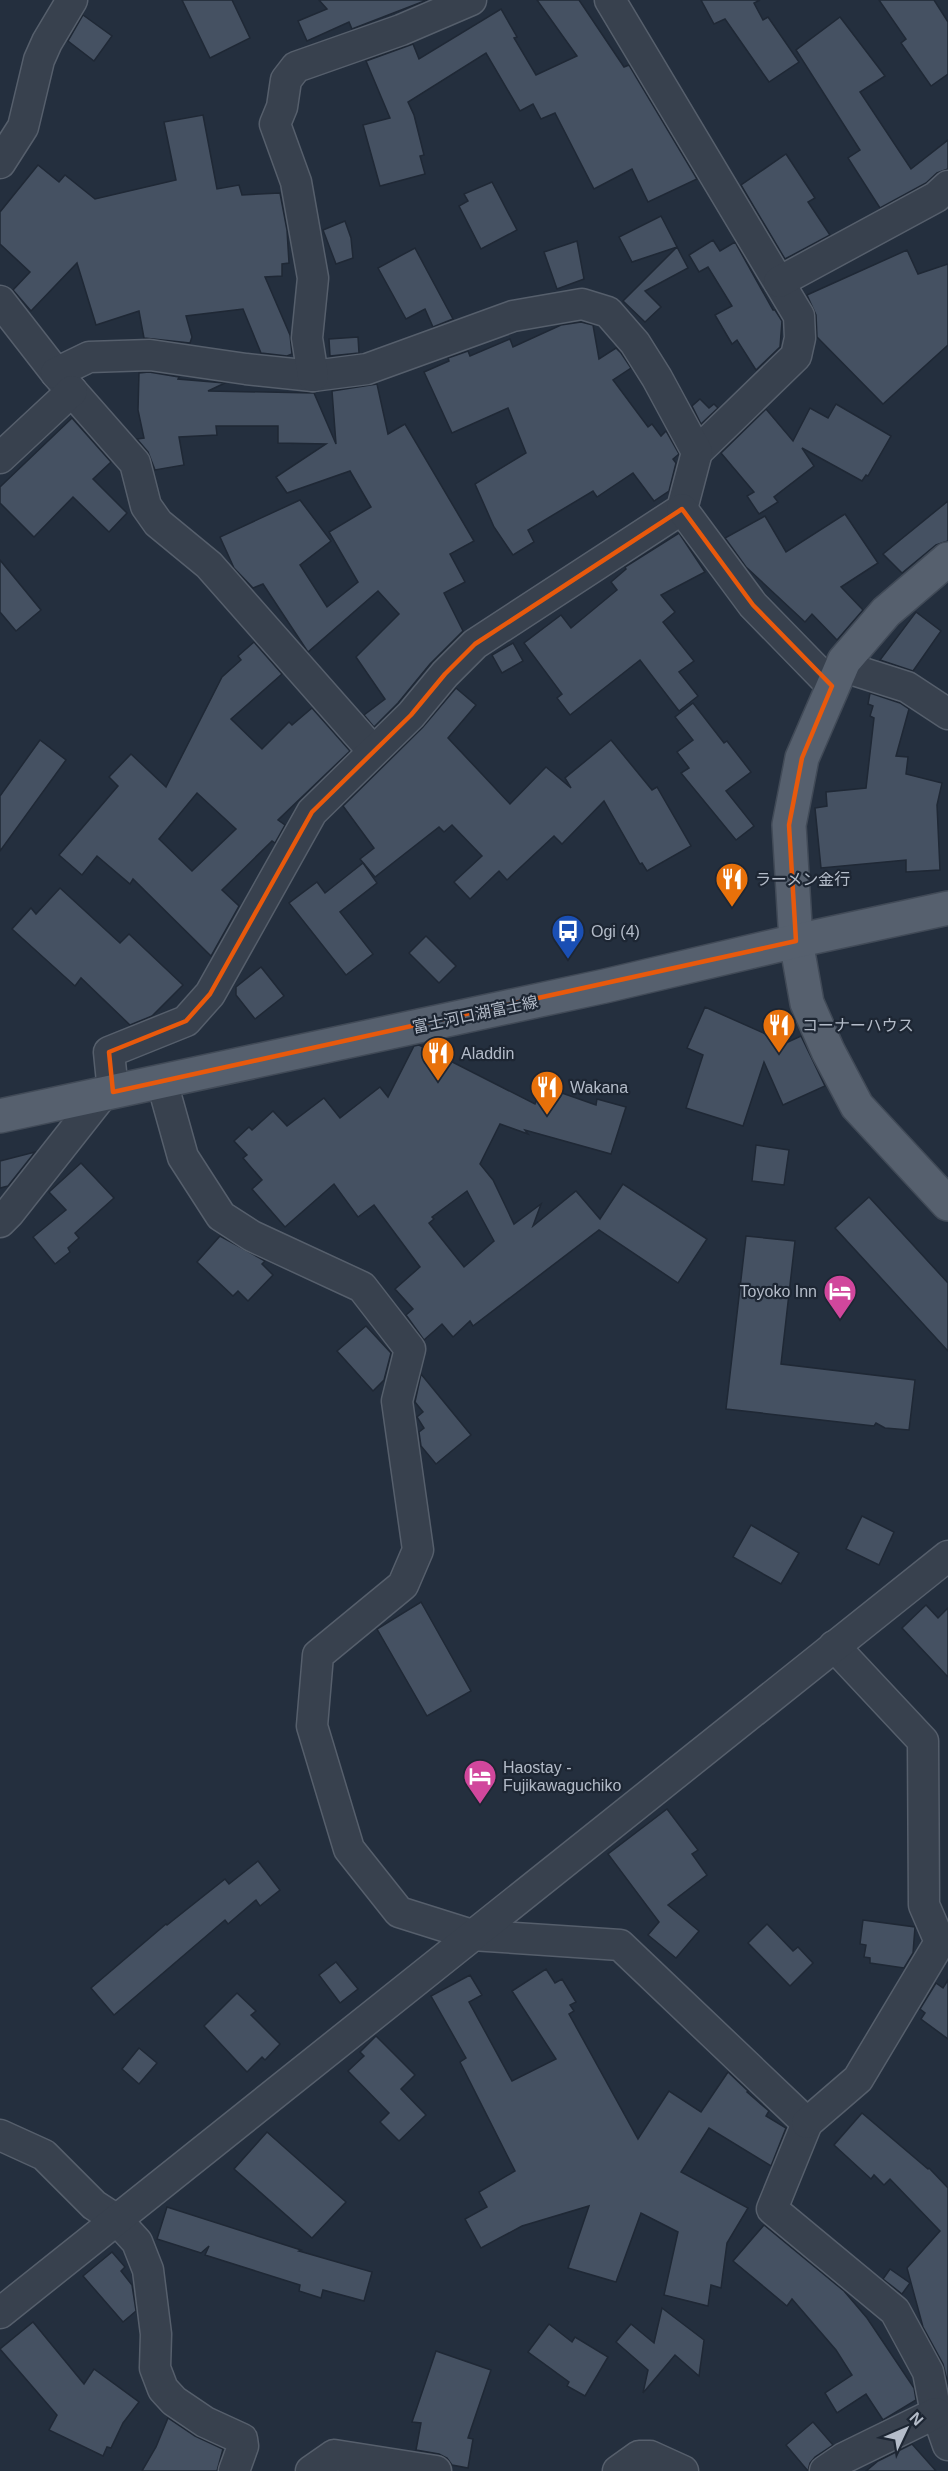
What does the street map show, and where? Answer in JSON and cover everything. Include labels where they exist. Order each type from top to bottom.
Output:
[{"type":"main road","points":[[948,559],[886,612],[837,676],[802,758],[789,825],[796,941],[807,1003],[828,1051],[857,1106],[948,1204]]},
{"type":"main road","name":"富士河口湖富士線","points":[[0,1116],[605,986],[948,908]]},
{"type":"street","points":[[0,163],[23,127],[39,60],[72,0]]},
{"type":"street","points":[[313,376],[307,338],[314,278],[296,182],[275,124],[282,107],[286,80],[296,67],[401,30],[471,0]]},
{"type":"street","points":[[0,1222],[108,1094],[109,1052],[186,1021],[210,994],[312,812],[411,715],[445,674],[475,644],[682,509],[697,452],[796,356],[800,338],[799,316],[610,0]]},
{"type":"street","points":[[779,282],[936,197],[948,186]]},
{"type":"street","points":[[0,301],[64,382],[135,464],[146,506],[158,523],[209,566],[374,751]]},
{"type":"street","points":[[0,459],[64,382],[89,357],[150,355],[313,376],[367,369],[513,316],[582,304],[608,312],[635,343],[657,378],[697,452]]},
{"type":"street","points":[[682,509],[753,605],[837,676],[907,687],[948,714]]},
{"type":"street","points":[[162,1082],[183,1157],[221,1216],[252,1236],[362,1287],[410,1349],[397,1401],[418,1550],[403,1585],[318,1655],[312,1726],[349,1849],[399,1912],[472,1935],[620,1945],[807,2123]]},
{"type":"street","points":[[0,2313],[948,1556]]},
{"type":"street","points":[[834,1646],[923,1741],[924,1905],[940,1942],[858,2079],[807,2123],[772,2209],[895,2311],[938,2367],[936,2413],[948,2445]]},
{"type":"street","points":[[0,2135],[44,2155],[94,2205],[117,2220],[137,2242],[148,2270],[156,2334],[155,2368],[163,2389],[174,2401],[205,2422],[242,2439],[243,2446],[234,2471]]},
{"type":"street","points":[[825,2471],[844,2458],[936,2413]]},
{"type":"street","points":[[311,2471],[334,2455],[436,2471]]},
{"type":"street","points":[[618,2471],[639,2456],[650,2457],[683,2471]]},
{"type":"highlighted area","points":[[682,509],[753,605],[832,686],[802,758],[789,825],[796,941],[113,1092],[109,1052],[186,1021],[210,994],[312,812],[411,715],[445,674],[475,644]]},
{"type":"building","points":[[182,0],[232,0],[250,38],[210,58]]},
{"type":"building","points":[[319,0],[427,0],[352,29],[349,22],[307,41],[298,21],[327,9]]},
{"type":"building","points":[[537,0],[579,0],[624,67],[629,65],[697,179],[648,202],[632,169],[594,189],[555,113],[541,119],[533,104],[520,111],[486,53],[408,102],[414,115],[424,155],[420,156],[425,174],[380,186],[363,125],[390,118],[366,61],[413,44],[419,59],[501,9],[517,37],[514,38],[536,75],[577,56]]},
{"type":"building","points":[[701,0],[760,0],[754,3],[763,20],[768,17],[799,62],[769,82],[725,19],[714,24]]},
{"type":"building","points":[[879,0],[934,0],[948,22],[948,74],[931,86],[901,43],[906,39]]},
{"type":"building","points":[[83,15],[112,36],[94,61],[68,41]]},
{"type":"building","points":[[840,17],[885,76],[860,92],[911,169],[948,140],[948,169],[937,173],[926,183],[880,208],[848,158],[860,150],[796,50]]},
{"type":"building","points":[[203,115],[217,189],[239,185],[242,195],[280,193],[287,230],[289,263],[282,264],[282,276],[265,277],[290,335],[292,354],[287,356],[261,353],[243,309],[186,316],[192,337],[190,343],[144,338],[139,311],[96,325],[77,263],[31,311],[13,290],[30,272],[0,244],[0,212],[38,165],[59,182],[65,175],[95,199],[176,180],[164,122]]},
{"type":"building","points":[[786,154],[815,198],[808,202],[830,235],[785,259],[741,185]]},
{"type":"building","points":[[492,182],[517,230],[481,249],[459,206],[468,201],[464,194]]},
{"type":"building","points":[[661,216],[677,247],[632,262],[619,237]]},
{"type":"building","points":[[345,221],[351,238],[353,258],[336,264],[323,230]]},
{"type":"building","points":[[713,240],[720,251],[735,242],[773,310],[782,321],[780,347],[756,370],[737,340],[732,344],[715,315],[732,306],[708,267],[699,272],[689,255]]},
{"type":"building","points":[[577,241],[584,279],[557,289],[544,252]]},
{"type":"building","points":[[677,247],[688,268],[645,291],[661,307],[645,322],[623,301]]},
{"type":"building","points":[[415,248],[453,319],[433,327],[425,309],[406,319],[378,268]]},
{"type":"building","points":[[907,250],[918,274],[948,264],[948,345],[883,404],[817,337],[816,315],[807,295]]},
{"type":"building","points":[[581,322],[593,325],[599,359],[616,348],[621,353],[631,368],[613,380],[648,427],[652,424],[661,436],[666,431],[679,454],[673,459],[676,463],[669,491],[654,501],[633,473],[597,497],[593,491],[528,530],[534,542],[513,555],[494,527],[475,484],[526,453],[508,408],[452,433],[424,372],[449,361],[448,358],[468,351],[470,356],[510,339],[513,347],[561,325]]},
{"type":"building","points":[[358,337],[359,353],[330,356],[329,339]]},
{"type":"building","points":[[149,372],[179,377],[178,379],[225,383],[208,391],[314,393],[336,444],[332,391],[377,384],[388,434],[405,424],[474,541],[450,554],[465,582],[444,593],[463,631],[374,727],[364,715],[385,699],[356,657],[399,614],[378,591],[308,652],[263,584],[253,588],[234,568],[220,537],[300,500],[331,541],[300,565],[327,607],[358,582],[329,532],[371,507],[350,471],[287,493],[276,477],[326,444],[278,443],[278,426],[216,426],[217,435],[179,437],[184,465],[155,470],[148,452],[137,439],[144,438],[138,410],[139,373]]},
{"type":"building","points":[[700,399],[709,408],[714,404],[718,408],[701,424],[692,406]]},
{"type":"building","points":[[836,404],[891,436],[868,476],[866,475],[862,481],[802,448],[814,466],[774,497],[778,502],[759,514],[747,496],[754,492],[721,453],[766,409],[793,441],[810,408],[828,418]]},
{"type":"building","points":[[72,418],[111,462],[93,479],[127,513],[109,532],[73,497],[34,537],[0,503],[0,487]]},
{"type":"building","points":[[948,501],[948,541],[936,545],[902,573],[883,554]]},
{"type":"building","points":[[845,514],[878,563],[841,587],[863,610],[837,640],[812,614],[805,622],[746,567],[725,538],[765,516],[786,552]]},
{"type":"building","points":[[679,533],[705,572],[661,595],[675,612],[663,622],[694,661],[679,672],[698,696],[679,711],[640,660],[570,715],[557,698],[562,694],[524,643],[561,615],[571,628],[617,590],[611,582],[626,569],[625,567]]},
{"type":"building","points":[[0,560],[41,610],[16,631],[0,612]]},
{"type":"building","points":[[916,612],[941,631],[913,671],[880,660]]},
{"type":"building","points":[[254,642],[282,674],[231,719],[262,749],[289,722],[292,725],[312,708],[350,751],[278,820],[285,825],[275,843],[272,841],[222,890],[239,906],[211,956],[133,879],[130,884],[97,856],[82,875],[59,855],[118,786],[109,777],[131,754],[166,787],[222,677],[241,660],[238,656]],"holes":[[[197,793],[236,829],[192,871],[159,839]]]},
{"type":"building","points":[[513,643],[523,661],[502,673],[492,655]]},
{"type":"building","points":[[456,688],[476,705],[448,738],[510,804],[546,767],[571,788],[565,778],[611,740],[652,790],[657,787],[691,846],[647,871],[642,863],[640,864],[604,801],[562,844],[554,836],[507,880],[499,871],[470,899],[454,882],[482,856],[452,825],[444,832],[439,827],[375,877],[360,859],[374,848],[343,806],[423,727]]},
{"type":"building","points":[[870,693],[900,703],[909,709],[896,756],[908,757],[906,774],[942,783],[937,805],[940,870],[906,872],[906,860],[821,868],[815,808],[827,806],[826,792],[866,788],[874,718],[870,716],[873,706],[868,704]]},
{"type":"building","points":[[693,703],[724,743],[727,741],[751,772],[726,791],[754,826],[736,840],[681,773],[689,768],[677,752],[693,740],[675,717]]},
{"type":"building","points":[[40,740],[66,760],[0,851],[0,796]]},
{"type":"building","points":[[363,863],[377,883],[340,912],[373,954],[346,975],[289,903],[317,882],[325,893]]},
{"type":"building","points":[[60,888],[120,943],[129,934],[183,985],[152,1016],[130,1025],[81,978],[75,986],[12,929],[31,908],[36,914]]},
{"type":"building","points":[[426,936],[456,966],[439,983],[409,953]]},
{"type":"building","points":[[261,967],[284,996],[255,1019],[236,995],[236,987]]},
{"type":"building","points":[[705,1007],[786,1043],[801,1036],[825,1086],[783,1105],[764,1062],[743,1126],[686,1108],[703,1055],[687,1048]]},
{"type":"building","points":[[419,1045],[535,1104],[542,1086],[596,1105],[597,1099],[626,1107],[611,1154],[525,1130],[528,1134],[500,1124],[480,1164],[493,1180],[514,1224],[541,1204],[533,1226],[576,1191],[600,1219],[623,1184],[707,1239],[678,1283],[599,1230],[473,1326],[470,1321],[453,1337],[442,1324],[424,1340],[406,1315],[413,1309],[395,1289],[420,1267],[374,1205],[358,1217],[334,1184],[285,1227],[252,1189],[262,1180],[243,1158],[247,1155],[234,1141],[249,1127],[252,1130],[273,1111],[287,1126],[324,1098],[340,1118],[380,1087],[388,1097],[414,1046]],"holes":[[[467,1191],[494,1241],[464,1267],[429,1223],[434,1219],[432,1217]]]},
{"type":"building","points":[[756,1145],[789,1150],[784,1185],[752,1181]]},
{"type":"building","points":[[35,1152],[8,1186],[0,1188],[0,1161]]},
{"type":"building","points":[[81,1163],[114,1198],[75,1233],[79,1238],[68,1248],[70,1252],[55,1264],[33,1237],[66,1210],[49,1192]]},
{"type":"building","points":[[869,1197],[948,1283],[948,1351],[835,1228]]},
{"type":"building","points":[[220,1236],[265,1261],[262,1264],[273,1275],[248,1301],[238,1291],[233,1296],[197,1262]]},
{"type":"building","points":[[746,1236],[795,1241],[781,1364],[915,1380],[909,1430],[885,1428],[876,1423],[874,1426],[726,1409]]},
{"type":"building","points":[[366,1326],[391,1353],[384,1380],[373,1391],[337,1351]]},
{"type":"building","points":[[421,1374],[471,1435],[436,1464],[421,1446],[419,1432],[424,1428],[417,1417],[423,1412],[415,1402]]},
{"type":"building","points":[[862,1516],[894,1532],[879,1565],[846,1549]]},
{"type":"building","points":[[751,1525],[799,1553],[781,1584],[733,1557]]},
{"type":"building","points":[[421,1602],[471,1691],[427,1716],[377,1629]]},
{"type":"building","points":[[926,1605],[938,1618],[948,1608],[948,1677],[902,1628]]},
{"type":"building","points":[[667,1809],[698,1850],[692,1854],[707,1875],[668,1905],[699,1931],[676,1958],[648,1935],[659,1922],[608,1854]]},
{"type":"building","points":[[258,1861],[280,1890],[260,1906],[256,1900],[228,1924],[225,1920],[114,2015],[91,1988],[166,1924],[225,1879],[229,1884]]},
{"type":"building","points":[[863,1920],[915,1927],[913,1953],[904,1968],[870,1963],[870,1958],[864,1957],[866,1945],[860,1944]]},
{"type":"building","points":[[767,1924],[793,1951],[798,1947],[813,1963],[790,1986],[748,1943]]},
{"type":"building","points":[[336,1962],[358,1989],[340,2003],[319,1975]]},
{"type":"building","points":[[546,1969],[555,1983],[562,1979],[576,2002],[570,2005],[574,2011],[569,2014],[638,2139],[669,2091],[701,2112],[728,2072],[769,2111],[766,2116],[786,2128],[771,2166],[709,2128],[681,2172],[748,2208],[727,2243],[721,2288],[711,2285],[708,2306],[664,2295],[678,2232],[641,2213],[616,2282],[568,2268],[589,2206],[522,2226],[481,2248],[465,2219],[487,2207],[479,2192],[515,2171],[460,2062],[466,2058],[431,1996],[470,1975],[482,1995],[469,2002],[512,2081],[556,2059],[512,1991]]},
{"type":"building","points":[[948,1980],[948,2039],[921,2019],[925,2013],[920,2009],[936,1983],[943,1988]]},
{"type":"building","points":[[237,1993],[256,2011],[251,2015],[280,2044],[265,2060],[262,2057],[247,2072],[204,2026]]},
{"type":"building","points":[[376,2036],[415,2075],[401,2089],[426,2115],[399,2141],[380,2122],[389,2113],[348,2071],[364,2056],[360,2052]]},
{"type":"building","points":[[139,2048],[157,2063],[139,2084],[122,2069]]},
{"type":"building","points":[[862,2113],[929,2168],[948,2188],[948,2384],[943,2364],[923,2327],[907,2268],[940,2231],[890,2179],[884,2185],[874,2175],[871,2179],[834,2145]]},
{"type":"building","points":[[267,2132],[346,2202],[312,2238],[234,2169]]},
{"type":"building","points":[[167,2207],[301,2250],[299,2251],[372,2272],[364,2301],[323,2290],[321,2298],[299,2291],[300,2285],[205,2255],[209,2246],[201,2253],[157,2239]]},
{"type":"building","points":[[764,2225],[844,2291],[867,2318],[914,2388],[916,2400],[883,2420],[866,2394],[837,2413],[825,2393],[852,2375],[836,2350],[792,2299],[787,2306],[733,2261]]},
{"type":"building","points":[[112,2252],[125,2267],[121,2271],[132,2285],[136,2311],[123,2322],[83,2276]]},
{"type":"building","points":[[890,2269],[910,2283],[902,2294],[883,2279]]},
{"type":"building","points":[[662,2308],[704,2340],[699,2376],[675,2355],[643,2393],[648,2370],[616,2342],[631,2324],[654,2343]]},
{"type":"building","points":[[33,2322],[84,2384],[94,2369],[139,2402],[123,2423],[111,2448],[107,2447],[103,2456],[49,2430],[57,2415],[0,2349]]},
{"type":"building","points":[[549,2324],[572,2342],[575,2337],[608,2357],[585,2396],[567,2386],[569,2382],[528,2352]]},
{"type":"building","points":[[436,2351],[491,2370],[468,2438],[473,2439],[468,2468],[452,2465],[447,2458],[439,2454],[416,2450],[421,2423],[412,2422]]},
{"type":"building","points":[[168,2418],[195,2436],[223,2449],[217,2471],[142,2471],[156,2447]]},
{"type":"building","points":[[813,2422],[833,2445],[815,2457],[808,2471],[786,2445]]},
{"type":"building","points":[[912,2444],[936,2471],[866,2471],[878,2461]]},
{"type":"place","name":"ラーメン金行","points":[[732,908]]},
{"type":"place","name":"Ogi (4)","points":[[568,960]]},
{"type":"place","name":"コーナーハウス","points":[[779,1054]]},
{"type":"place","name":"Aladdin","points":[[438,1082]]},
{"type":"place","name":"Wakana","points":[[547,1116]]},
{"type":"place","name":"Toyoko Inn","points":[[840,1320]]},
{"type":"place","name":"Haostay - Fujikawaguchiko","points":[[480,1805]]}]
